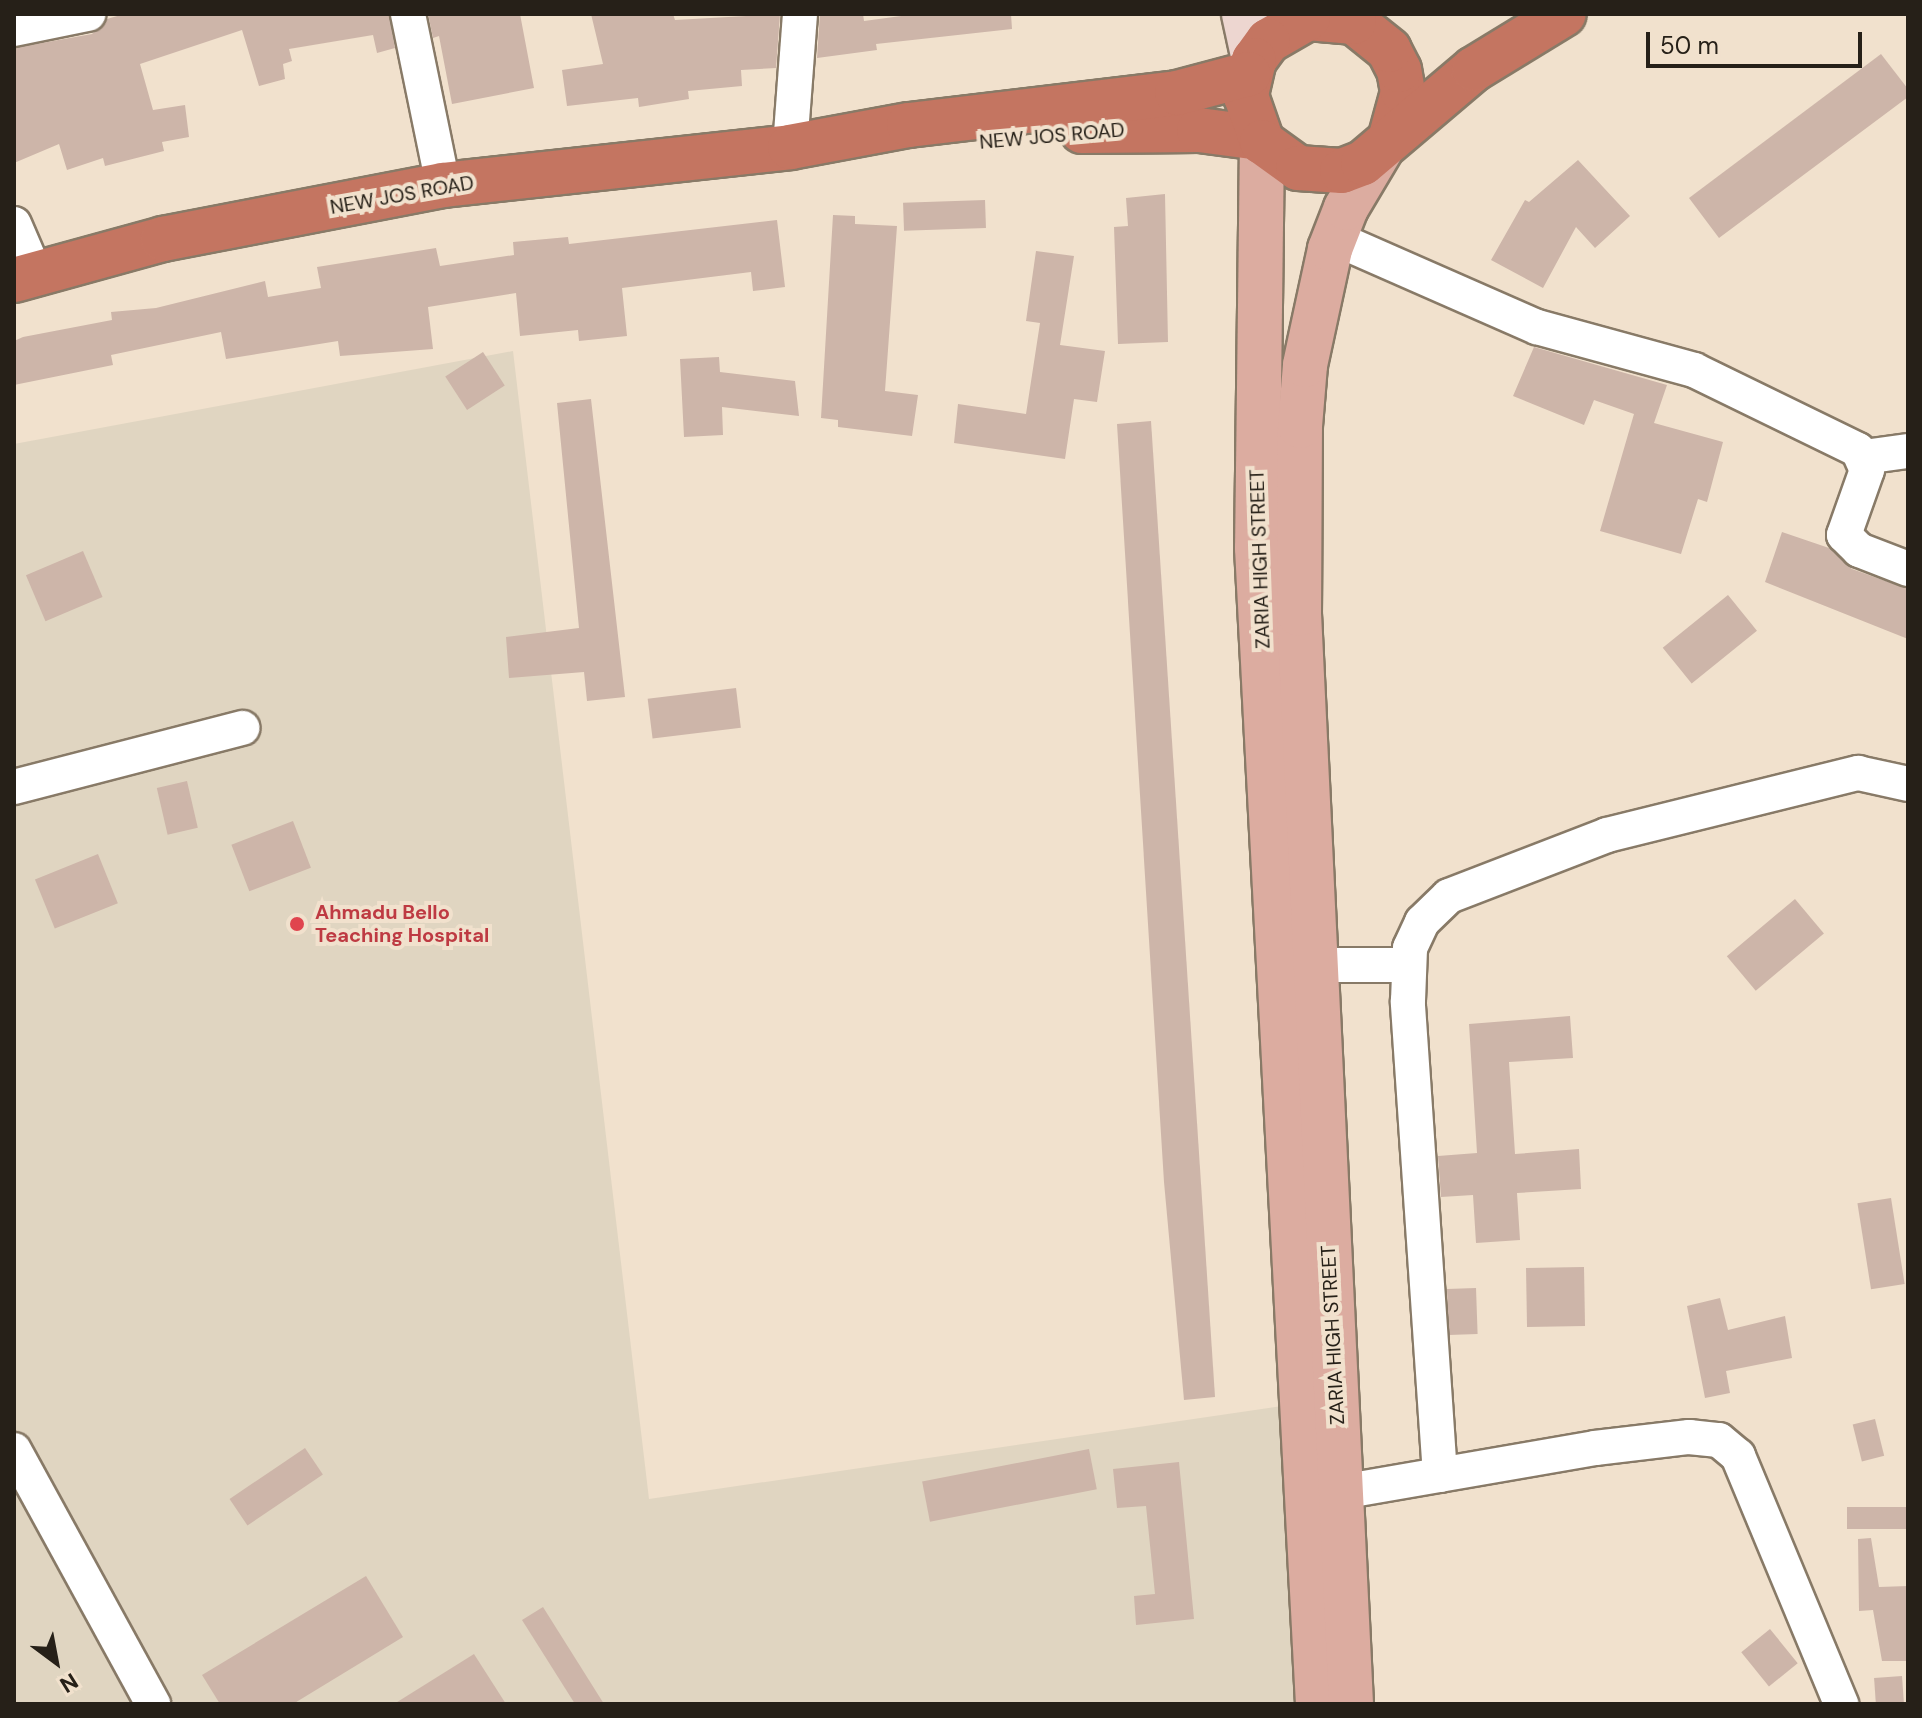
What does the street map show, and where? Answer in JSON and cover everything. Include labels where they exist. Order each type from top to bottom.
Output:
[{"type":"highway","points":[[1386,143],[1400,115],[1401,81],[1373,21],[1308,18],[1277,34],[1252,67],[1246,96],[1261,140],[1278,158],[1320,173],[1363,163],[1474,69],[1564,14]]},
{"type":"highway","name":"NEW JOS ROAD","points":[[25,277],[163,239],[443,185],[793,147],[909,125],[1177,93],[1252,67]]},
{"type":"highway","name":"NEW JOS ROAD","points":[[793,147],[905,149],[1109,130],[1199,130],[1261,140]]},
{"type":"main road","points":[[1244,14],[1252,67]]},
{"type":"main road","name":"ZARIA HIGH STREET","points":[[1261,140],[1257,548],[1298,970],[1341,1492],[1351,1704]]},
{"type":"main road","name":"ZARIA HIGH STREET","points":[[1318,1704],[1298,970],[1300,426],[1316,305],[1334,238],[1386,143]]},
{"type":"street","points":[[14,29],[88,14]]},
{"type":"street","points":[[408,14],[443,185]]},
{"type":"street","points":[[793,147],[800,14]]},
{"type":"street","points":[[14,224],[25,277]]},
{"type":"street","points":[[1334,238],[1537,327],[1694,370],[1864,457],[1908,451]]},
{"type":"street","points":[[1864,457],[1867,470],[1844,535],[1859,550],[1908,569]]},
{"type":"street","points":[[14,787],[242,728]]},
{"type":"street","points":[[1440,1475],[1425,1310],[1408,965],[1413,936],[1449,896],[1607,835],[1858,773],[1908,784]]},
{"type":"street","points":[[1298,970],[1408,965]]},
{"type":"street","points":[[1341,1492],[1595,1448],[1689,1437],[1719,1440],[1738,1456],[1841,1704]]},
{"type":"street","points":[[14,1450],[153,1704]]},
{"type":"shaded area","name":"Ahmadu Bello Teaching Hospital","points":[[513,351],[649,1499],[1296,1404],[1307,1704],[14,1704],[14,444]]},
{"type":"building","points":[[124,14],[389,14],[395,48],[377,53],[373,35],[289,49],[292,61],[283,64],[285,79],[259,86],[242,30],[140,64],[153,110],[185,105],[189,137],[162,142],[164,151],[105,166],[103,158],[67,170],[59,144],[14,163],[14,48],[92,34],[107,19]]},
{"type":"building","points":[[428,14],[520,14],[534,88],[452,104],[439,36],[433,38]]},
{"type":"building","points":[[591,14],[673,14],[675,20],[780,14],[776,68],[741,70],[742,86],[688,91],[689,99],[639,107],[638,98],[567,106],[562,70],[603,64]]},
{"type":"building","points":[[820,14],[863,14],[864,21],[916,14],[1011,14],[1012,29],[876,44],[877,50],[817,58]]},
{"type":"building","points":[[1881,54],[1908,89],[1908,97],[1719,238],[1689,198]]},
{"type":"building","points":[[1578,160],[1630,216],[1595,248],[1576,227],[1543,288],[1491,260],[1525,200],[1529,202]]},
{"type":"building","points":[[1165,194],[1168,342],[1118,344],[1114,227],[1128,226],[1126,198]]},
{"type":"building","points":[[985,200],[986,228],[904,231],[903,203]]},
{"type":"building","points":[[833,215],[855,216],[855,224],[897,226],[885,391],[918,395],[912,436],[838,427],[838,420],[821,418]]},
{"type":"building","points":[[777,220],[785,287],[753,291],[751,272],[622,288],[627,336],[579,341],[578,330],[520,336],[516,293],[428,307],[433,349],[340,356],[338,341],[226,359],[221,332],[111,355],[113,365],[14,385],[14,341],[23,337],[112,320],[111,312],[156,308],[265,281],[268,297],[321,288],[317,267],[436,248],[440,266],[514,255],[513,242],[568,237],[569,244]]},
{"type":"building","points":[[1036,251],[1074,256],[1060,345],[1105,351],[1097,402],[1074,399],[1065,459],[954,443],[958,404],[1026,414],[1040,323],[1026,321]]},
{"type":"building","points":[[1534,347],[1667,385],[1654,423],[1723,442],[1707,502],[1698,499],[1681,554],[1600,531],[1634,414],[1594,400],[1584,425],[1513,396]]},
{"type":"building","points":[[483,352],[505,386],[467,410],[445,377]]},
{"type":"building","points":[[719,357],[720,372],[795,381],[799,416],[722,407],[723,435],[684,437],[680,359]]},
{"type":"building","points":[[591,399],[625,697],[587,701],[584,672],[509,678],[506,637],[579,628],[557,403]]},
{"type":"building","points":[[1151,421],[1215,1397],[1184,1400],[1164,1182],[1117,424]]},
{"type":"building","points":[[1782,532],[1829,548],[1852,569],[1908,589],[1908,639],[1765,582]]},
{"type":"building","points":[[83,551],[103,597],[45,621],[26,575]]},
{"type":"building","points":[[1728,595],[1757,631],[1692,684],[1663,648]]},
{"type":"building","points":[[736,688],[741,728],[653,739],[648,699]]},
{"type":"building","points":[[187,781],[198,828],[168,835],[157,788]]},
{"type":"building","points":[[293,821],[311,868],[249,891],[231,845]]},
{"type":"building","points":[[98,854],[118,903],[55,929],[35,879]]},
{"type":"building","points":[[1795,899],[1824,933],[1756,991],[1727,956]]},
{"type":"building","points":[[1570,1016],[1573,1058],[1509,1062],[1515,1154],[1579,1149],[1581,1189],[1517,1193],[1520,1240],[1476,1243],[1473,1195],[1441,1197],[1438,1156],[1477,1153],[1469,1024]]},
{"type":"building","points":[[1891,1198],[1905,1284],[1871,1289],[1857,1203]]},
{"type":"building","points":[[1584,1267],[1585,1326],[1527,1327],[1526,1268]]},
{"type":"building","points":[[1476,1288],[1478,1334],[1449,1335],[1447,1289]]},
{"type":"building","points":[[1720,1298],[1728,1330],[1785,1316],[1792,1358],[1726,1371],[1730,1393],[1705,1398],[1687,1306]]},
{"type":"building","points":[[1875,1419],[1884,1456],[1862,1461],[1853,1425]]},
{"type":"building","points":[[305,1448],[323,1475],[247,1525],[230,1499]]},
{"type":"building","points":[[1089,1449],[1097,1489],[930,1522],[922,1481]]},
{"type":"building","points":[[1179,1462],[1194,1619],[1136,1625],[1134,1596],[1155,1594],[1146,1506],[1117,1508],[1113,1469]]},
{"type":"building","points":[[1847,1507],[1908,1507],[1908,1529],[1847,1529]]},
{"type":"building","points":[[1871,1538],[1879,1587],[1908,1586],[1908,1661],[1882,1661],[1873,1610],[1859,1611],[1858,1539]]},
{"type":"building","points":[[366,1576],[403,1637],[293,1704],[220,1704],[202,1675]]},
{"type":"building","points":[[543,1607],[604,1704],[575,1704],[522,1620]]},
{"type":"building","points":[[1770,1629],[1798,1663],[1769,1686],[1741,1652]]},
{"type":"building","points":[[474,1654],[506,1704],[394,1704]]},
{"type":"building","points":[[1902,1676],[1904,1704],[1876,1704],[1874,1678]]},
{"type":"place","name":"Ahmadu Bello Teaching Hospital","points":[[297,924]]}]
